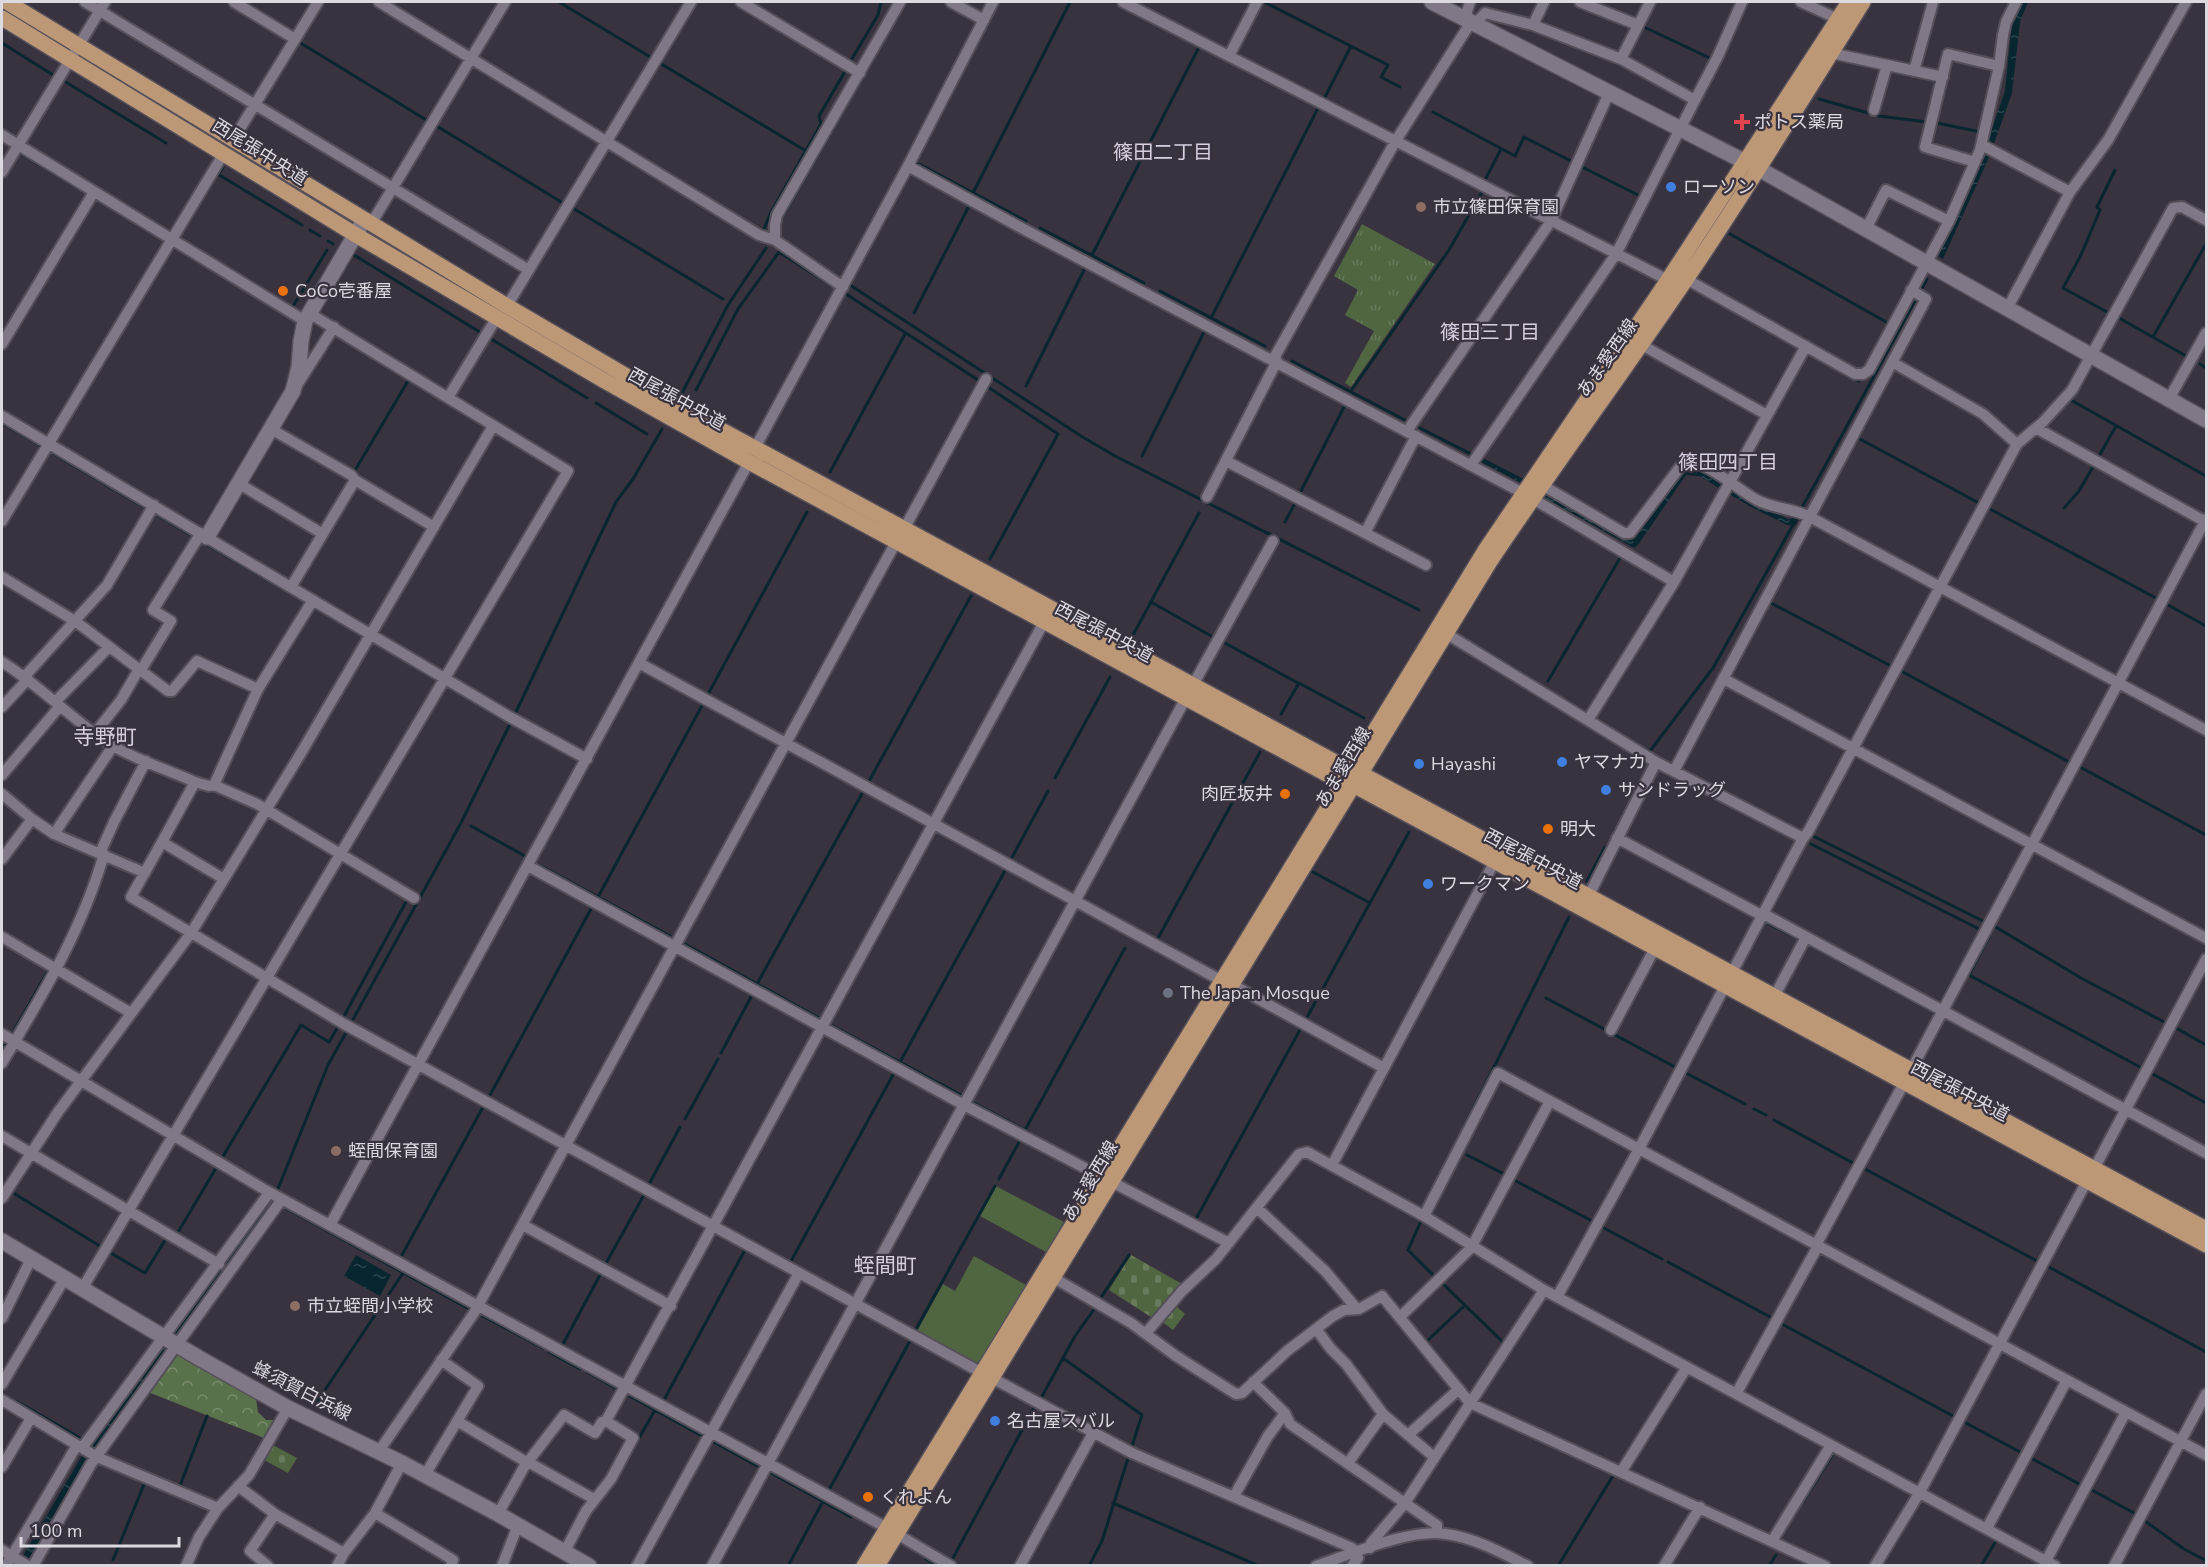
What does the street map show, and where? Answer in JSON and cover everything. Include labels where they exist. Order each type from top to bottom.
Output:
[{"type":"main road","name":"西尾張中央道","points":[[7,2],[367,222],[502,312]]},
{"type":"main road","name":"あま愛西線","points":[[864,1566],[892,1531],[1352,778],[1486,549],[1534,488],[1686,279],[1849,2]]},
{"type":"main road","name":"あま愛西線","points":[[1352,778],[1447,634],[1534,488],[1668,280],[1753,165],[1863,2]]},
{"type":"main road","name":"西尾張中央道","points":[[2,18],[356,235],[681,408],[752,455],[1189,692],[1352,778],[1588,897],[1728,980],[2090,1175],[2206,1245]]},
{"type":"main road","name":"西尾張中央道","points":[[900,535],[1044,622],[1189,692]]},
{"type":"main road","name":"西尾張中央道","points":[[1352,778],[1495,861],[1655,948],[1774,997],[1907,1076]]},
{"type":"main road","name":"西尾張中央道","points":[[2090,1175],[2206,1229]]},
{"type":"main road","name":"あま愛西線","points":[[987,1375],[1054,1278],[1107,1179]]},
{"type":"main road","name":"あま愛西線","points":[[877,1566],[892,1531]]},
{"type":"street","points":[[85,2],[102,6],[255,105],[529,270]]},
{"type":"street","points":[[234,2],[295,39]]},
{"type":"street","points":[[233,140],[318,2]]},
{"type":"street","points":[[379,2],[759,235],[775,240],[843,287]]},
{"type":"street","points":[[293,391],[307,317],[356,235],[392,188],[505,2]]},
{"type":"street","points":[[449,396],[529,270],[692,2]]},
{"type":"street","points":[[741,2],[860,73]]},
{"type":"street","points":[[775,240],[777,215],[900,2]]},
{"type":"street","points":[[951,2],[984,20]]},
{"type":"street","points":[[330,1225],[752,455],[908,166],[993,2]]},
{"type":"street","points":[[1123,2],[1668,280]]},
{"type":"street","points":[[1229,56],[1257,2]]},
{"type":"street","points":[[1432,2],[1753,165],[2206,420]]},
{"type":"street","points":[[1470,2],[1470,21]]},
{"type":"street","points":[[1533,25],[1544,2]]},
{"type":"street","points":[[1580,2],[1638,25]]},
{"type":"street","points":[[1621,59],[1650,2]]},
{"type":"street","points":[[1471,465],[1616,254],[1718,56],[1742,2]]},
{"type":"street","points":[[1801,2],[1838,19]]},
{"type":"street","points":[[1914,70],[1933,2]]},
{"type":"street","points":[[1686,279],[1855,374],[1863,374],[1869,370],[1916,293],[1927,263],[1950,221],[1975,162],[1986,147],[2000,66],[2002,35],[2017,2]]},
{"type":"street","points":[[2007,309],[2070,192],[2108,140],[2186,2]]},
{"type":"street","points":[[2,172],[102,6]]},
{"type":"street","points":[[1207,497],[1275,361],[1395,142],[1470,21],[1485,13],[1533,25],[1621,59],[1695,100]]},
{"type":"street","points":[[1831,52],[1943,77]]},
{"type":"street","points":[[1975,162],[1925,147],[1948,54],[2000,66]]},
{"type":"street","points":[[1874,110],[1887,65]]},
{"type":"street","points":[[1365,533],[1411,433],[1551,221],[1610,93]]},
{"type":"street","points":[[2,135],[171,239],[307,317],[334,327],[568,471],[82,1289]]},
{"type":"street","points":[[1986,147],[2070,192]]},
{"type":"street","points":[[2,521],[224,153]]},
{"type":"street","points":[[908,166],[1471,465],[1534,488],[1624,533],[1630,533],[1680,467],[1689,463],[1701,465],[1727,487],[1774,507],[1804,514],[2206,730]]},
{"type":"street","points":[[1866,229],[1886,190],[1950,221]]},
{"type":"street","points":[[2,344],[94,192]]},
{"type":"street","points":[[1557,1297],[1639,1149],[1762,914],[2017,444],[2065,399],[2092,356],[2173,208],[2182,207],[2206,220]]},
{"type":"street","points":[[1674,771],[1724,679],[1804,514],[1926,299],[1916,293]]},
{"type":"street","points":[[95,733],[121,700],[171,621],[153,610],[238,483],[334,327]]},
{"type":"street","points":[[2169,399],[2206,333]]},
{"type":"street","points":[[1640,344],[1767,415]]},
{"type":"street","points":[[1588,720],[1674,582],[1806,346]]},
{"type":"street","points":[[2196,352],[2206,360]]},
{"type":"street","points":[[1892,362],[1983,414],[2017,444]]},
{"type":"street","points":[[380,1451],[478,1306],[986,378]]},
{"type":"street","points":[[2,416],[445,679],[587,759]]},
{"type":"street","points":[[2,1198],[58,1112],[191,933],[267,810],[493,426]]},
{"type":"street","points":[[1736,1394],[2206,521],[2036,428]]},
{"type":"street","points":[[271,429],[434,527]]},
{"type":"street","points":[[1226,461],[1426,565]]},
{"type":"street","points":[[291,587],[355,480]]},
{"type":"street","points":[[238,483],[323,534]]},
{"type":"street","points":[[1534,488],[1674,582]]},
{"type":"street","points":[[2,707],[107,585],[154,505]]},
{"type":"street","points":[[712,1566],[1273,541]]},
{"type":"street","points":[[2,577],[75,621],[168,691],[172,691],[196,662],[258,689]]},
{"type":"street","points":[[214,785],[258,689],[313,600]]},
{"type":"street","points":[[498,1514],[528,1462],[564,1415],[595,1433],[602,1422],[606,1421],[1044,622]]},
{"type":"street","points":[[1447,634],[1656,762],[1803,838]]},
{"type":"street","points":[[2,775],[57,704],[109,647]]},
{"type":"street","points":[[2,662],[27,677],[57,704],[113,746],[195,782],[214,785],[267,810],[414,898]]},
{"type":"street","points":[[639,663],[1384,1068]]},
{"type":"street","points":[[1724,679],[2206,938]]},
{"type":"street","points":[[54,834],[113,746]]},
{"type":"street","points":[[2,1063],[81,922],[114,822],[146,761]]},
{"type":"street","points":[[1588,897],[1656,762]]},
{"type":"street","points":[[195,782],[131,897],[351,1028],[1093,1433],[1132,1453],[1352,1548],[1358,1558],[1352,1566]]},
{"type":"street","points":[[2,794],[54,834],[145,873]]},
{"type":"street","points":[[2,859],[32,819]]},
{"type":"street","points":[[1617,838],[1806,937],[2206,1153]]},
{"type":"street","points":[[162,842],[224,879]]},
{"type":"street","points":[[1332,1165],[1495,861]]},
{"type":"street","points":[[528,866],[964,1105],[1228,1243]]},
{"type":"street","points":[[2,937],[131,1013]]},
{"type":"street","points":[[1774,997],[1806,937]]},
{"type":"street","points":[[1611,1030],[1655,948]]},
{"type":"street","points":[[1875,1566],[1920,1492],[2206,959]]},
{"type":"street","points":[[2,1034],[276,1196],[892,1531],[951,1566]]},
{"type":"street","points":[[1424,1216],[1498,1073],[2206,1455]]},
{"type":"street","points":[[1400,1317],[1472,1246],[1550,1101]]},
{"type":"street","points":[[2,1136],[219,1264]]},
{"type":"street","points":[[1146,1334],[1182,1291],[1216,1259],[1299,1154],[1306,1152],[1424,1216],[1544,1290],[2051,1563],[2126,1412]]},
{"type":"street","points":[[18,1561],[95,1456],[219,1264],[276,1196]]},
{"type":"street","points":[[18,1561],[81,1448],[170,1341],[276,1196]]},
{"type":"street","points":[[1257,1208],[1325,1271],[1357,1309]]},
{"type":"street","points":[[523,1225],[671,1306]]},
{"type":"street","name":"蜂須賀白浜線","points":[[2,1241],[170,1341],[288,1407],[380,1451],[519,1525],[583,1564]]},
{"type":"street","points":[[2,1318],[31,1258]]},
{"type":"street","points":[[637,1566],[799,1273]]},
{"type":"street","points":[[2,1384],[65,1278]]},
{"type":"street","points":[[1054,1278],[1131,1323],[1176,1356],[1236,1394],[1242,1393],[1316,1329],[1344,1310],[1357,1309],[1382,1296],[1470,1403],[1825,1566]]},
{"type":"street","points":[[1370,1548],[1371,1542],[1405,1503],[1544,1290]]},
{"type":"street","points":[[1316,1329],[1331,1349],[1347,1364],[1383,1414],[1434,1457]]},
{"type":"street","points":[[425,1475],[478,1386],[441,1360]]},
{"type":"street","points":[[1621,1472],[1687,1367]]},
{"type":"street","points":[[1987,1528],[2067,1380]]},
{"type":"street","points":[[1253,1382],[1285,1413],[1290,1424],[1437,1525],[1437,1533]]},
{"type":"street","points":[[1408,1435],[1459,1389]]},
{"type":"street","points":[[2114,1566],[2206,1394]]},
{"type":"street","points":[[2,1400],[95,1456],[218,1508]]},
{"type":"street","points":[[186,1566],[199,1537],[218,1508],[249,1475],[288,1407]]},
{"type":"street","points":[[1234,1496],[1268,1436],[1285,1413]]},
{"type":"street","points":[[1348,1463],[1383,1414]]},
{"type":"street","points":[[2,1467],[31,1418]]},
{"type":"street","points":[[457,1421],[594,1499]]},
{"type":"street","points":[[565,1551],[594,1499],[611,1479],[633,1438],[606,1421]]},
{"type":"street","points":[[1020,1566],[1093,1433]]},
{"type":"street","points":[[1772,1541],[1831,1445]]},
{"type":"street","points":[[337,1566],[344,1553],[375,1513],[402,1463]]},
{"type":"street","points":[[238,1486],[275,1514],[344,1553]]},
{"type":"street","points":[[1664,1566],[1700,1507]]},
{"type":"street","points":[[375,1513],[455,1564]]},
{"type":"street","points":[[268,1566],[250,1551],[275,1514]]},
{"type":"street","points":[[502,1566],[519,1525]]},
{"type":"street","points":[[1316,1566],[1400,1539],[1437,1533],[1471,1540],[1528,1566]]},
{"type":"green space","points":[[1362,224],[1435,264],[1351,387],[1345,383],[1374,331],[1345,315],[1358,290],[1334,276]]},
{"type":"green space","points":[[996,1186],[1064,1222],[1046,1252],[980,1216]]},
{"type":"green space","points":[[1131,1255],[1184,1285],[1154,1319],[1109,1290]]},
{"type":"green space","points":[[974,1256],[1026,1285],[978,1364],[973,1365],[916,1333],[943,1284],[955,1291]]},
{"type":"green space","points":[[1175,1305],[1185,1314],[1173,1330],[1161,1321]]},
{"type":"green space","points":[[175,1352],[256,1398],[258,1412],[266,1420],[274,1420],[264,1438],[148,1392]]},
{"type":"green space","points":[[273,1445],[297,1458],[288,1473],[264,1460]]},
{"type":"water","points":[[2022,2],[2028,2],[2020,22],[2012,93],[1990,155],[1943,259],[1938,256],[1983,155],[2005,91],[2012,22]]},
{"type":"water","points":[[1481,457],[1631,540],[1678,474],[1690,467],[1788,519],[1794,518],[1797,513],[1801,515],[1795,526],[1787,525],[1699,476],[1686,475],[1634,548],[1545,498],[1544,495],[1479,461]]},
{"type":"water","points":[[356,1255],[391,1275],[380,1296],[344,1276]]},
{"type":"water","points":[[161,1346],[166,1349],[165,1353],[88,1459],[25,1565],[17,1566],[87,1447]]},
{"type":"waterway","points":[[559,2],[652,58]]},
{"type":"waterway","points":[[850,62],[878,15],[881,2]]},
{"type":"waterway","points":[[973,193],[1070,2]]},
{"type":"waterway","points":[[1264,2],[1388,65],[1381,77],[1400,87]]},
{"type":"waterway","points":[[782,218],[900,12]]},
{"type":"waterway","points":[[1644,27],[1712,59]]},
{"type":"waterway","points":[[299,42],[428,121]]},
{"type":"waterway","points":[[2,43],[53,75]]},
{"type":"waterway","points":[[1325,97],[1351,46]]},
{"type":"waterway","points":[[1092,255],[1199,47]]},
{"type":"waterway","points":[[658,62],[806,151]]},
{"type":"waterway","points":[[764,229],[770,214],[821,124],[819,116],[847,68]]},
{"type":"waterway","points":[[64,81],[166,143]]},
{"type":"waterway","points":[[1819,99],[1879,116],[1927,122]]},
{"type":"waterway","points":[[1211,318],[1318,108]]},
{"type":"waterway","points":[[1433,112],[1515,156],[1524,137],[1571,161]]},
{"type":"waterway","points":[[1937,123],[1981,132]]},
{"type":"waterway","points":[[435,125],[563,203],[562,205]]},
{"type":"waterway","points":[[1485,180],[1501,149]]},
{"type":"waterway","points":[[20,153],[78,188]]},
{"type":"waterway","points":[[919,164],[1026,221]]},
{"type":"waterway","points":[[218,175],[223,167]]},
{"type":"waterway","points":[[1582,167],[1642,197]]},
{"type":"waterway","points":[[2109,313],[2063,288],[2080,257],[2100,210],[2097,207],[2115,170]]},
{"type":"waterway","points":[[216,173],[302,225]]},
{"type":"waterway","points":[[1351,391],[1449,250],[1482,192]]},
{"type":"waterway","points":[[571,207],[723,299]]},
{"type":"waterway","points":[[914,313],[968,208]]},
{"type":"waterway","points":[[1040,228],[1144,283]]},
{"type":"waterway","points":[[310,230],[320,236]]},
{"type":"waterway","points":[[1730,234],[1888,323]]},
{"type":"waterway","points":[[328,241],[333,244]]},
{"type":"waterway","points":[[2153,337],[2206,244]]},
{"type":"waterway","points":[[682,393],[728,305],[766,248]]},
{"type":"waterway","points":[[292,308],[327,250]]},
{"type":"waterway","points":[[696,390],[738,309],[779,252],[832,286]]},
{"type":"waterway","points":[[354,255],[483,334]]},
{"type":"waterway","points":[[1026,386],[1085,268]]},
{"type":"waterway","points":[[829,271],[838,277]]},
{"type":"waterway","points":[[1801,509],[1927,279]]},
{"type":"waterway","points":[[850,285],[1115,456],[1419,610]]},
{"type":"waterway","points":[[1160,291],[1265,346]]},
{"type":"waterway","points":[[846,294],[978,380]]},
{"type":"waterway","points":[[2119,318],[2188,357]]},
{"type":"waterway","points":[[1142,456],[1204,332]]},
{"type":"waterway","points":[[830,472],[905,334]]},
{"type":"waterway","points":[[488,337],[587,398]]},
{"type":"waterway","points":[[1292,361],[1405,420]]},
{"type":"waterway","points":[[2200,364],[2206,368]]},
{"type":"waterway","points":[[1852,378],[1859,381]]},
{"type":"waterway","points":[[354,472],[408,381]]},
{"type":"waterway","points":[[988,387],[1058,434],[990,559]]},
{"type":"waterway","points":[[2069,399],[2206,476]]},
{"type":"waterway","points":[[596,403],[647,434]]},
{"type":"waterway","points":[[1301,491],[1344,407]]},
{"type":"waterway","points":[[2,423],[41,446]]},
{"type":"waterway","points":[[2098,458],[2116,426]]},
{"type":"waterway","points":[[1420,428],[1473,455]]},
{"type":"waterway","points":[[514,716],[616,502],[633,479],[662,429]]},
{"type":"waterway","points":[[1858,438],[1979,503]]},
{"type":"waterway","points":[[49,451],[147,509]]},
{"type":"waterway","points":[[2064,508],[2079,491],[2094,465]]},
{"type":"waterway","points":[[1285,522],[1295,503]]},
{"type":"waterway","points":[[1988,508],[2156,598]]},
{"type":"waterway","points":[[707,696],[807,512]]},
{"type":"waterway","points":[[154,513],[192,536]]},
{"type":"waterway","points":[[1133,635],[1199,513]]},
{"type":"waterway","points":[[1643,748],[1650,751],[1713,668],[1794,523]]},
{"type":"waterway","points":[[206,544],[283,589]]},
{"type":"waterway","points":[[1548,681],[1620,558]]},
{"type":"waterway","points":[[868,783],[971,596]]},
{"type":"waterway","points":[[1151,602],[1213,637]]},
{"type":"waterway","points":[[1771,603],[1891,666]]},
{"type":"waterway","points":[[2168,605],[2206,626]]},
{"type":"waterway","points":[[314,607],[361,635]]},
{"type":"waterway","points":[[1223,642],[1298,683]]},
{"type":"waterway","points":[[375,643],[440,682]]},
{"type":"waterway","points":[[1472,643],[1534,681]]},
{"type":"waterway","points":[[1901,671],[2069,762]]},
{"type":"waterway","points":[[1055,778],[1110,677]]},
{"type":"waterway","points":[[1281,714],[1299,683],[1364,718]]},
{"type":"waterway","points":[[447,686],[502,719]]},
{"type":"waterway","points":[[598,897],[704,702]]},
{"type":"waterway","points":[[351,1023],[462,821],[511,722]]},
{"type":"waterway","points":[[1135,928],[1157,940],[1260,752]]},
{"type":"waterway","points":[[2078,766],[2206,835]]},
{"type":"waterway","points":[[757,984],[864,790]]},
{"type":"waterway","points":[[1010,861],[1048,791]]},
{"type":"waterway","points":[[274,808],[340,848]]},
{"type":"waterway","points":[[471,826],[525,856]]},
{"type":"waterway","points":[[1305,1021],[1409,832]]},
{"type":"waterway","points":[[1813,836],[1985,922]]},
{"type":"waterway","points":[[1811,844],[1980,930],[1940,1004]]},
{"type":"waterway","points":[[1587,881],[1605,847]]},
{"type":"waterway","points":[[541,866],[670,936]]},
{"type":"waterway","points":[[900,1062],[1007,867]]},
{"type":"waterway","points":[[1313,872],[1370,903]]},
{"type":"waterway","points":[[343,1018],[407,900]]},
{"type":"waterway","points":[[489,1097],[592,907]]},
{"type":"waterway","points":[[1465,1125],[1569,917]]},
{"type":"waterway","points":[[1767,923],[1800,940]]},
{"type":"waterway","points":[[1994,926],[2081,978],[2166,1023]]},
{"type":"waterway","points":[[1989,937],[1969,975],[2140,1067]]},
{"type":"waterway","points":[[685,944],[819,1018]]},
{"type":"waterway","points":[[1808,944],[1935,1013]]},
{"type":"waterway","points":[[974,1103],[1025,1130],[1125,948]]},
{"type":"waterway","points":[[12,1034],[48,971]]},
{"type":"waterway","points":[[721,1053],[752,995]]},
{"type":"waterway","points":[[1546,998],[1675,1067]]},
{"type":"waterway","points":[[1945,1018],[1996,1045]]},
{"type":"waterway","points":[[222,1158],[301,1025],[329,1042],[339,1025]]},
{"type":"waterway","points":[[833,1026],[961,1095]]},
{"type":"waterway","points":[[1197,1217],[1301,1028]]},
{"type":"waterway","points":[[2176,1028],[2206,1045]]},
{"type":"waterway","points":[[172,1337],[273,1201],[328,1065],[348,1029]]},
{"type":"waterway","points":[[2,1051],[7,1041]]},
{"type":"waterway","points":[[685,1119],[718,1059]]},
{"type":"waterway","points":[[790,1263],[894,1073]]},
{"type":"waterway","points":[[1686,1073],[1745,1104]]},
{"type":"waterway","points":[[2151,1073],[2206,1103]]},
{"type":"waterway","points":[[402,1255],[483,1107]]},
{"type":"waterway","points":[[1754,1109],[1766,1115]]},
{"type":"waterway","points":[[1774,1120],[1853,1163]]},
{"type":"waterway","points":[[648,1186],[680,1127]]},
{"type":"waterway","points":[[1025,1130],[1042,1140]]},
{"type":"waterway","points":[[999,1179],[1019,1142]]},
{"type":"waterway","points":[[1467,1155],[1506,1175]]},
{"type":"waterway","points":[[177,1234],[216,1168]]},
{"type":"waterway","points":[[1865,1169],[2037,1261]]},
{"type":"waterway","points":[[1512,1179],[1594,1222]]},
{"type":"waterway","points":[[915,1331],[995,1186]]},
{"type":"waterway","points":[[1368,1191],[1421,1221],[1408,1250],[1435,1277]]},
{"type":"waterway","points":[[605,1265],[645,1193]]},
{"type":"waterway","points":[[15,1194],[103,1248]]},
{"type":"waterway","points":[[282,1206],[471,1310]]},
{"type":"waterway","points":[[1602,1227],[1662,1259]]},
{"type":"waterway","points":[[109,1252],[145,1273],[167,1237]]},
{"type":"waterway","points":[[664,1400],[746,1248]]},
{"type":"waterway","points":[[1100,1299],[1129,1255]]},
{"type":"waterway","points":[[1668,1262],[1772,1318]]},
{"type":"waterway","points":[[2047,1266],[2206,1352]]},
{"type":"waterway","points":[[315,1405],[403,1273]]},
{"type":"waterway","points":[[563,1344],[601,1273]]},
{"type":"waterway","points":[[1442,1283],[1505,1344]]},
{"type":"waterway","points":[[1425,1343],[1463,1307]]},
{"type":"waterway","points":[[1040,1400],[1075,1336],[1095,1308]]},
{"type":"waterway","points":[[479,1314],[543,1348]]},
{"type":"waterway","points":[[1780,1323],[1953,1416]]},
{"type":"waterway","points":[[829,1490],[911,1339]]},
{"type":"waterway","points":[[549,1352],[580,1369]]},
{"type":"waterway","points":[[1063,1358],[1142,1415],[1131,1449]]},
{"type":"waterway","points":[[587,1372],[619,1390]]},
{"type":"waterway","points":[[626,1394],[702,1436]]},
{"type":"waterway","points":[[16,1401],[82,1439]]},
{"type":"waterway","points":[[952,1560],[1035,1406]]},
{"type":"waterway","points":[[610,1489],[655,1410]]},
{"type":"waterway","points":[[179,1488],[207,1416]]},
{"type":"waterway","points":[[1964,1422],[2022,1453]]},
{"type":"waterway","points":[[712,1441],[759,1467]]},
{"type":"waterway","points":[[1803,1502],[1833,1454]]},
{"type":"waterway","points":[[1089,1566],[1102,1541],[1129,1455]]},
{"type":"waterway","points":[[2029,1457],[2083,1486]]},
{"type":"waterway","points":[[771,1473],[851,1517]]},
{"type":"waterway","points":[[1558,1566],[1614,1474]]},
{"type":"waterway","points":[[113,1560],[145,1482]]},
{"type":"waterway","points":[[2090,1489],[2134,1513]]},
{"type":"waterway","points":[[788,1566],[823,1501]]},
{"type":"waterway","points":[[1113,1503],[1259,1566]]},
{"type":"waterway","points":[[2145,1521],[2184,1549],[2205,1560]]},
{"type":"waterway","points":[[1981,1566],[1996,1541]]},
{"type":"waterway","points":[[1769,1566],[1776,1555]]},
{"type":"waterway","points":[[926,1559],[938,1566]]},
{"type":"place","name":"ポトス薬局","points":[[1742,122]]},
{"type":"place","name":"ローソン","points":[[1671,187]]},
{"type":"place","name":"市立篠田保育園","points":[[1421,207]]},
{"type":"place","name":"CoCo壱番屋","points":[[283,291]]},
{"type":"place","name":"ヤマナカ","points":[[1562,762]]},
{"type":"place","name":"Hayashi","points":[[1419,764]]},
{"type":"place","name":"サンドラッグ","points":[[1606,790]]},
{"type":"place","name":"肉匠坂井","points":[[1285,794]]},
{"type":"place","name":"明大","points":[[1548,829]]},
{"type":"place","name":"ワークマン","points":[[1428,884]]},
{"type":"place","name":"The Japan Mosque","points":[[1168,993]]},
{"type":"place","name":"蛭間保育園","points":[[336,1151]]},
{"type":"place","name":"市立蛭間小学校","points":[[295,1306]]},
{"type":"place","name":"名古屋スバル","points":[[995,1421]]},
{"type":"place","name":"くれよん","points":[[868,1497]]},
{"type":"district","name":"篠田二丁目","points":[[1163,152]]},
{"type":"district","name":"篠田三丁目","points":[[1490,332]]},
{"type":"district","name":"篠田四丁目","points":[[1728,462]]},
{"type":"district","name":"寺野町","points":[[105,737]]},
{"type":"district","name":"蛭間町","points":[[885,1266]]}]
